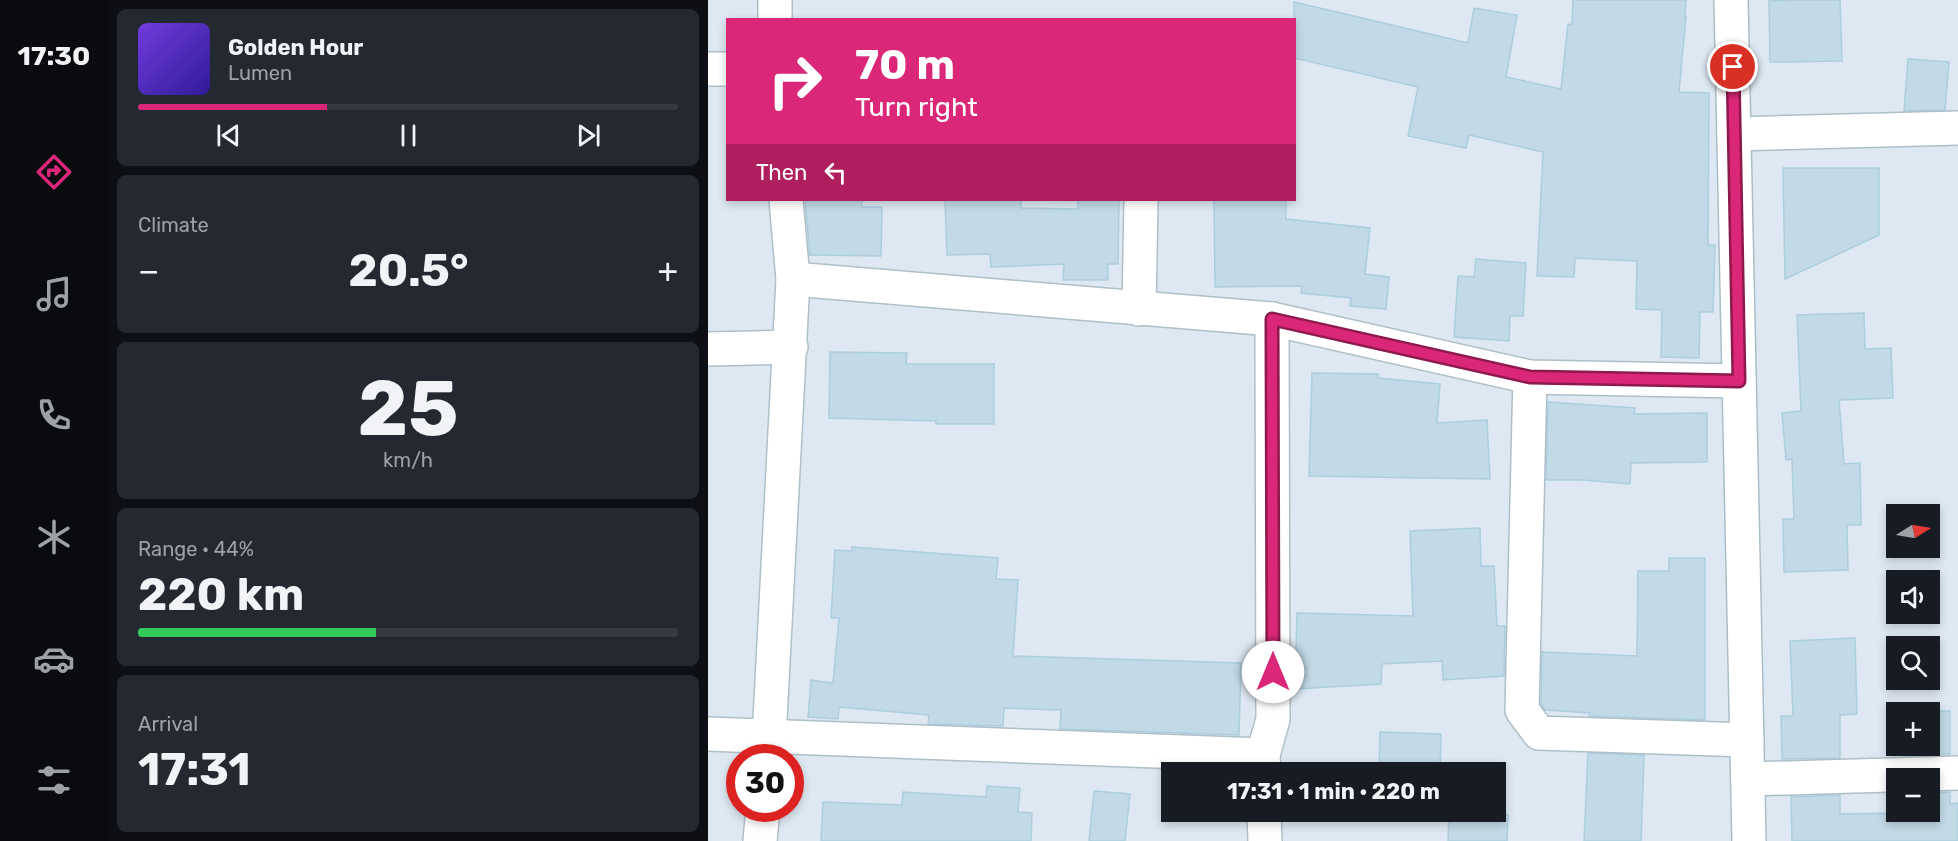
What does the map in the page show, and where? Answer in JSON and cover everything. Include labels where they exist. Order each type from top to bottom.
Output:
[{"type":"street","points":[[774,18],[775,0]]},
{"type":"street","points":[[1731,0],[1749,841]]},
{"type":"street","points":[[708,69],[726,69]]},
{"type":"street","points":[[1734,134],[1958,128]]},
{"type":"street","points":[[769,744],[793,279],[786,201]]},
{"type":"street","points":[[1139,309],[1142,201]]},
{"type":"street","points":[[793,279],[1272,319],[1530,377],[1739,381]]},
{"type":"street","points":[[1263,762],[1273,719],[1272,319]]},
{"type":"street","points":[[708,349],[790,347]]},
{"type":"street","points":[[1530,377],[1522,710],[1539,733],[1747,740]]},
{"type":"street","points":[[708,734],[755,744]]},
{"type":"street","points":[[804,748],[1205,762]]},
{"type":"street","points":[[1748,779],[1958,774]]},
{"type":"street","points":[[760,841],[762,822]]},
{"type":"street","points":[[1264,822],[1265,841]]},
{"type":"shaded area","points":[[708,0],[1958,0],[1958,841],[708,841]]},
{"type":"building","points":[[1573,0],[1686,0],[1679,92],[1709,93],[1708,245],[1715,245],[1713,312],[1700,312],[1699,358],[1661,357],[1662,310],[1636,309],[1637,261],[1575,258],[1574,277],[1537,276],[1543,152],[1469,135],[1466,148],[1408,136],[1418,87],[1296,58],[1294,2],[1468,43],[1474,8],[1517,15],[1506,77],[1561,89],[1568,24],[1572,25]]},
{"type":"building","points":[[1840,0],[1842,61],[1770,62],[1769,1]]},
{"type":"building","points":[[1908,59],[1949,62],[1945,110],[1904,111]]},
{"type":"building","points":[[1783,168],[1879,168],[1879,235],[1785,279]]},
{"type":"building","points":[[805,201],[862,201],[862,207],[882,207],[881,256],[810,255]]},
{"type":"building","points":[[945,201],[1021,201],[1021,208],[1078,209],[1078,201],[1119,201],[1118,264],[1108,264],[1108,280],[1063,280],[1064,264],[991,267],[990,254],[947,255]]},
{"type":"building","points":[[1214,201],[1286,201],[1286,219],[1370,228],[1365,274],[1389,277],[1386,309],[1350,306],[1351,298],[1301,293],[1302,286],[1215,287]]},
{"type":"building","points":[[1476,259],[1526,263],[1523,316],[1510,316],[1509,341],[1454,337],[1458,276],[1474,277]]},
{"type":"building","points":[[1864,313],[1865,349],[1891,348],[1893,398],[1839,400],[1844,464],[1860,463],[1861,525],[1847,525],[1848,570],[1784,572],[1783,519],[1794,519],[1792,459],[1786,460],[1782,413],[1801,411],[1797,315]]},
{"type":"building","points":[[830,352],[907,353],[906,364],[994,364],[994,424],[936,424],[936,421],[829,418]]},
{"type":"building","points":[[1312,373],[1378,374],[1378,378],[1440,384],[1437,423],[1487,420],[1490,479],[1309,476]]},
{"type":"building","points":[[1548,402],[1635,408],[1634,414],[1707,413],[1707,462],[1631,463],[1630,484],[1546,480]]},
{"type":"building","points":[[1480,528],[1481,566],[1494,566],[1497,626],[1505,626],[1504,676],[1443,680],[1442,661],[1382,664],[1381,684],[1295,689],[1297,613],[1413,616],[1410,531]]},
{"type":"building","points":[[852,547],[998,558],[996,579],[1018,580],[1013,656],[1241,663],[1239,735],[1060,729],[1061,710],[1004,708],[1003,726],[928,724],[929,715],[839,707],[838,719],[808,717],[811,680],[833,683],[839,618],[831,618],[835,550],[852,551]]},
{"type":"building","points":[[1669,558],[1705,558],[1705,720],[1589,716],[1590,713],[1545,710],[1541,704],[1542,652],[1637,656],[1638,571],[1669,571]]},
{"type":"building","points":[[1855,638],[1857,714],[1840,715],[1840,758],[1782,759],[1781,716],[1793,716],[1790,641]]},
{"type":"building","points":[[1940,711],[1950,711],[1950,754],[1940,754]]},
{"type":"building","points":[[1380,732],[1441,734],[1440,762],[1379,762]]},
{"type":"building","points":[[1588,753],[1644,755],[1641,841],[1584,841]]},
{"type":"building","points":[[987,786],[1020,788],[1018,812],[1032,813],[1031,841],[821,841],[823,802],[902,805],[903,792],[986,797]]},
{"type":"building","points":[[1094,791],[1130,794],[1125,841],[1089,841]]},
{"type":"building","points":[[1940,792],[1950,792],[1950,804],[1958,803],[1958,841],[1792,841],[1791,797],[1840,795],[1840,814],[1886,813],[1886,822],[1940,822]]},
{"type":"building","points":[[1506,815],[1508,815],[1507,841],[1448,841],[1449,822],[1506,822]]},
{"type":"route","points":[[1273,672],[1272,319],[1530,377],[1739,381],[1733,67]]}]
